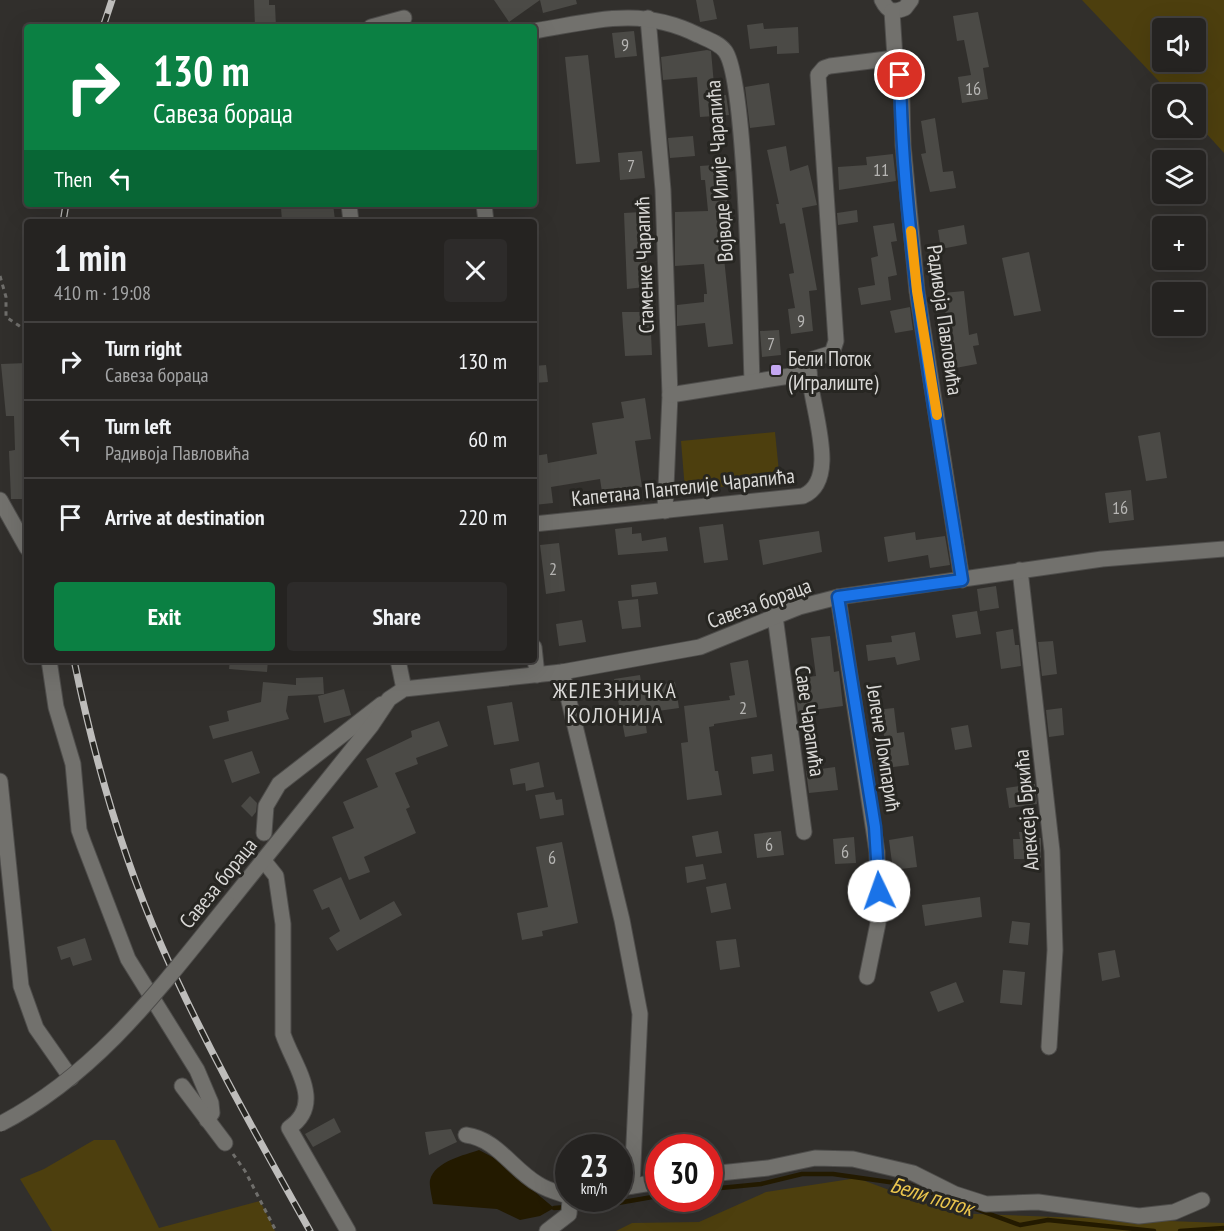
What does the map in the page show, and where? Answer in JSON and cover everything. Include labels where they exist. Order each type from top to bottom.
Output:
[{"type":"street","points":[[887,6],[905,8],[911,0]]},
{"type":"street","name":"Радивоја Павловића","points":[[887,6],[898,62],[903,145],[917,291],[962,580]]},
{"type":"street","name":"Војводе Илије Чарапића","points":[[537,31],[625,16],[648,18],[686,29],[714,42],[725,51],[735,74],[752,381]]},
{"type":"street","points":[[382,24],[404,18]]},
{"type":"street","name":"Стаменке Чарапић","points":[[648,18],[662,180],[670,395],[665,511]]},
{"type":"street","points":[[670,395],[809,373],[809,364],[813,359],[830,355],[836,347],[820,71],[830,66],[898,62]]},
{"type":"street","name":"Капетана Пантелије Чарапића","points":[[537,524],[803,496],[812,490],[820,479],[823,467],[809,373]]},
{"type":"street","points":[[0,500],[24,543]]},
{"type":"street","name":"Савеза бораца","points":[[264,833],[266,806],[279,784],[371,710],[404,689],[562,672],[700,647],[775,616],[838,597],[1102,559],[1224,549]]},
{"type":"street","name":"Алексеја Бркића","points":[[1020,570],[1052,851],[1055,950],[1049,1047]]},
{"type":"street","name":"Јелене Ломпарић","points":[[838,597],[877,852],[878,923],[867,977]]},
{"type":"street","name":"Саве Чарапића","points":[[775,616],[804,832]]},
{"type":"street","points":[[49,663],[56,707],[73,764],[79,830],[128,959],[200,1078],[211,1103],[212,1113],[207,1119]]},
{"type":"street","points":[[399,663],[404,689]]},
{"type":"street","points":[[536,663],[537,675]]},
{"type":"street","points":[[562,672],[622,920],[640,1014],[630,1134]]},
{"type":"street","name":"Савеза бораца","points":[[0,1124],[43,1099],[71,1078],[131,1022],[264,861],[371,726],[385,703]]},
{"type":"street","points":[[0,781],[25,999],[44,1042],[71,1078]]},
{"type":"street","points":[[264,861],[276,876],[283,924],[283,1034],[288,1051],[302,1076],[307,1099],[302,1118],[289,1128],[348,1231]]},
{"type":"street","points":[[182,1086],[225,1143]]},
{"type":"street","points":[[466,1135],[478,1137],[489,1143],[538,1185],[555,1194]]},
{"type":"street","points":[[723,1173],[768,1168],[815,1158],[853,1159],[913,1173],[956,1194],[986,1204],[1038,1202],[1139,1216],[1174,1212],[1202,1200]]},
{"type":"street","points":[[548,1231],[562,1212]]},
{"type":"path","points":[[0,276],[6,297],[6,317],[24,329]]},
{"type":"path","points":[[225,1143],[245,1171],[276,1231]]},
{"type":"shaded area","points":[[1082,0],[1224,0],[1224,153],[1206,133],[1206,84],[1162,84]]},
{"type":"shaded area","points":[[775,432],[780,482],[685,490],[681,441]]},
{"type":"shaded area","points":[[94,1140],[115,1140],[159,1228],[260,1201],[275,1231],[52,1231],[20,1179],[44,1169]]},
{"type":"shaded area","points":[[479,1150],[496,1159],[554,1208],[540,1216],[520,1220],[497,1209],[433,1204],[430,1180],[433,1173],[444,1163]]},
{"type":"shaded area","points":[[857,1178],[951,1213],[1224,1223],[1224,1231],[616,1231],[632,1223],[699,1222],[766,1192]]},
{"type":"building","points":[[254,0],[269,0],[269,5],[275,5],[276,24],[255,24]]},
{"type":"building","points":[[494,0],[540,0],[509,22]]},
{"type":"building","points":[[540,0],[576,0],[577,4],[543,13]]},
{"type":"building","points":[[696,0],[713,0],[717,19],[700,22]]},
{"type":"building","points":[[978,12],[989,67],[983,68],[988,99],[962,103],[958,77],[971,75],[964,40],[957,41],[953,16]]},
{"type":"building","points":[[763,23],[764,29],[798,27],[799,53],[777,54],[777,46],[750,49],[747,25]]},
{"type":"building","points":[[634,31],[637,56],[615,58],[612,33]]},
{"type":"building","points":[[711,51],[715,96],[726,95],[729,115],[700,117],[697,77],[663,80],[661,57]]},
{"type":"building","points":[[588,55],[600,162],[576,164],[565,57]]},
{"type":"building","points":[[769,83],[775,125],[750,128],[745,87]]},
{"type":"building","points":[[935,118],[943,172],[953,171],[956,188],[930,192],[921,154],[926,153],[921,121]]},
{"type":"building","points":[[693,136],[695,156],[670,158],[668,138]]},
{"type":"building","points":[[786,146],[790,171],[808,165],[817,205],[802,208],[817,290],[809,291],[813,331],[791,334],[788,309],[795,308],[789,274],[794,273],[785,223],[780,224],[776,204],[779,204],[767,150]]},
{"type":"building","points":[[642,151],[645,178],[620,180],[618,153]]},
{"type":"building","points":[[893,154],[896,181],[839,190],[838,167],[867,165],[866,157]]},
{"type":"building","points":[[727,164],[728,178],[725,179],[729,219],[717,220],[720,258],[724,258],[733,344],[708,347],[705,323],[677,326],[677,305],[704,302],[704,294],[707,294],[704,264],[675,266],[675,212],[708,211],[705,180],[701,180],[700,166]]},
{"type":"building","points":[[281,207],[333,207],[335,219],[282,219]]},
{"type":"building","points":[[857,210],[858,222],[838,225],[837,213]]},
{"type":"building","points":[[641,212],[647,264],[652,264],[654,286],[627,289],[624,213]]},
{"type":"building","points":[[894,223],[897,241],[891,242],[897,275],[888,277],[891,300],[861,305],[858,288],[875,285],[871,258],[878,256],[873,226]]},
{"type":"building","points":[[964,225],[967,244],[941,249],[938,230]]},
{"type":"building","points":[[1029,252],[1041,311],[1014,316],[1002,258]]},
{"type":"building","points":[[964,291],[969,335],[977,333],[979,345],[973,346],[977,364],[950,369],[946,351],[950,350],[943,293]]},
{"type":"building","points":[[910,307],[913,330],[895,333],[890,311]]},
{"type":"building","points":[[622,312],[650,312],[652,355],[625,356]]},
{"type":"building","points":[[779,330],[781,355],[762,357],[760,331]]},
{"type":"building","points":[[24,363],[24,499],[11,499],[9,451],[15,450],[14,416],[6,416],[1,364]]},
{"type":"building","points":[[546,365],[548,382],[537,383],[537,366]]},
{"type":"building","points":[[645,398],[651,439],[635,441],[642,487],[602,492],[600,479],[551,487],[553,503],[537,505],[537,456],[547,454],[548,463],[597,454],[592,423],[624,418],[621,402]]},
{"type":"building","points":[[1160,432],[1167,478],[1146,481],[1138,436]]},
{"type":"building","points":[[1131,490],[1134,520],[1109,523],[1105,493]]},
{"type":"building","points":[[723,524],[728,560],[704,563],[699,527]]},
{"type":"building","points":[[632,527],[632,534],[641,533],[642,541],[666,537],[668,551],[618,555],[615,529]]},
{"type":"building","points":[[819,531],[822,552],[763,565],[759,540]]},
{"type":"building","points":[[915,532],[916,540],[945,536],[950,565],[930,568],[928,555],[888,562],[884,537]]},
{"type":"building","points":[[559,543],[565,591],[546,594],[540,545]]},
{"type":"building","points":[[656,582],[658,594],[632,597],[631,585]]},
{"type":"building","points":[[996,586],[999,608],[980,611],[977,589]]},
{"type":"building","points":[[638,599],[641,627],[622,629],[618,601]]},
{"type":"building","points":[[977,611],[981,634],[956,638],[952,615]]},
{"type":"building","points":[[582,620],[586,642],[559,646],[556,624]]},
{"type":"building","points":[[1013,629],[1015,645],[1019,645],[1021,666],[1001,669],[996,632]]},
{"type":"building","points":[[915,632],[920,660],[897,665],[895,657],[868,661],[866,645],[892,642],[891,636]]},
{"type":"building","points":[[830,636],[834,672],[839,671],[843,706],[798,712],[796,697],[801,697],[799,678],[816,676],[811,638]]},
{"type":"building","points":[[1053,641],[1057,674],[1042,676],[1038,642]]},
{"type":"building","points":[[748,660],[757,717],[714,724],[709,727],[715,771],[718,771],[722,795],[687,800],[681,743],[688,742],[684,706],[730,700],[729,696],[735,695],[730,663]]},
{"type":"building","points":[[230,663],[268,663],[267,672],[229,669]]},
{"type":"building","points":[[640,675],[642,688],[675,682],[679,708],[644,713],[647,733],[625,737],[614,679]]},
{"type":"building","points":[[323,677],[324,694],[288,696],[286,711],[289,719],[213,739],[209,726],[229,721],[227,711],[261,702],[263,682],[296,685],[296,678]]},
{"type":"building","points":[[344,689],[351,715],[324,723],[318,696]]},
{"type":"building","points":[[512,702],[519,741],[494,745],[487,706]]},
{"type":"building","points":[[894,708],[897,733],[904,732],[909,765],[878,769],[875,748],[886,747],[882,724],[877,725],[875,710]]},
{"type":"building","points":[[1062,708],[1064,735],[1049,737],[1046,710]]},
{"type":"building","points":[[439,721],[448,746],[416,758],[418,764],[395,773],[410,807],[406,809],[416,833],[364,857],[370,872],[349,880],[332,837],[354,828],[343,802],[378,787],[366,759],[412,737],[411,731]]},
{"type":"building","points":[[968,725],[972,747],[955,750],[951,728]]},
{"type":"building","points":[[252,751],[260,773],[232,783],[224,760]]},
{"type":"building","points":[[772,754],[774,771],[753,774],[751,757]]},
{"type":"building","points":[[539,762],[544,787],[526,791],[525,783],[513,785],[510,769]]},
{"type":"building","points":[[835,767],[838,790],[809,793],[806,771]]},
{"type":"building","points":[[1035,784],[1037,804],[1009,808],[1006,788]]},
{"type":"building","points":[[554,792],[556,800],[562,799],[564,815],[540,819],[535,795]]},
{"type":"building","points":[[250,796],[257,803],[256,812],[252,817],[241,806]]},
{"type":"building","points":[[718,831],[722,853],[696,857],[692,836]]},
{"type":"building","points":[[781,831],[784,855],[757,858],[754,834]]},
{"type":"building","points":[[1019,832],[1032,832],[1032,838],[1041,838],[1041,859],[1014,859],[1013,839],[1020,839]]},
{"type":"building","points":[[913,836],[917,867],[893,870],[889,840]]},
{"type":"building","points":[[854,837],[856,863],[835,864],[833,839]]},
{"type":"building","points":[[562,842],[578,923],[542,931],[543,936],[522,940],[517,913],[548,907],[536,847]]},
{"type":"building","points":[[703,864],[706,879],[687,883],[685,867]]},
{"type":"building","points":[[341,877],[360,920],[394,901],[402,915],[337,951],[329,938],[340,931],[329,907],[322,910],[313,890]]},
{"type":"building","points":[[726,883],[731,909],[711,913],[706,887]]},
{"type":"building","points":[[980,897],[982,917],[925,926],[922,905]]},
{"type":"building","points":[[1012,921],[1030,923],[1028,945],[1009,943]]},
{"type":"building","points":[[85,938],[92,960],[73,966],[70,957],[61,960],[57,947]]},
{"type":"building","points":[[736,939],[740,967],[720,970],[716,941]]},
{"type":"building","points":[[1115,950],[1120,977],[1102,981],[1098,953]]},
{"type":"building","points":[[1003,970],[1025,972],[1022,1005],[1000,1003]]},
{"type":"building","points":[[956,982],[964,1002],[938,1012],[930,992]]},
{"type":"building","points":[[334,1118],[341,1132],[313,1147],[305,1134]]},
{"type":"building","points":[[451,1129],[457,1142],[429,1155],[425,1132]]},
{"type":"waterway","name":"Бели поток","points":[[723,1188],[761,1184],[802,1174],[833,1174],[910,1185],[1020,1225],[1048,1220],[1154,1231]]},
{"type":"waterway","name":"Бели поток","points":[[554,1208],[618,1203],[645,1198]]},
{"type":"waterway","name":"Бели поток","points":[[1180,1231],[1224,1228]]},
{"type":"railway","points":[[104,24],[112,0]]},
{"type":"railway","points":[[64,219],[66,207]]},
{"type":"railway","points":[[75,663],[110,806],[134,878],[162,947],[214,1055],[310,1231]]},
{"type":"slow traffic","points":[[911,231],[917,291],[937,415]]},
{"type":"place","name":"Бели Поток (Игралиште)","points":[[776,370]]},
{"type":"district","name":"ЖЕЛЕЗНИЧКА КОЛОНИЈА","points":[[615,702]]},
{"type":"route","points":[[879,891],[875,827],[838,597],[962,580],[917,291],[903,145],[900,75]]}]
